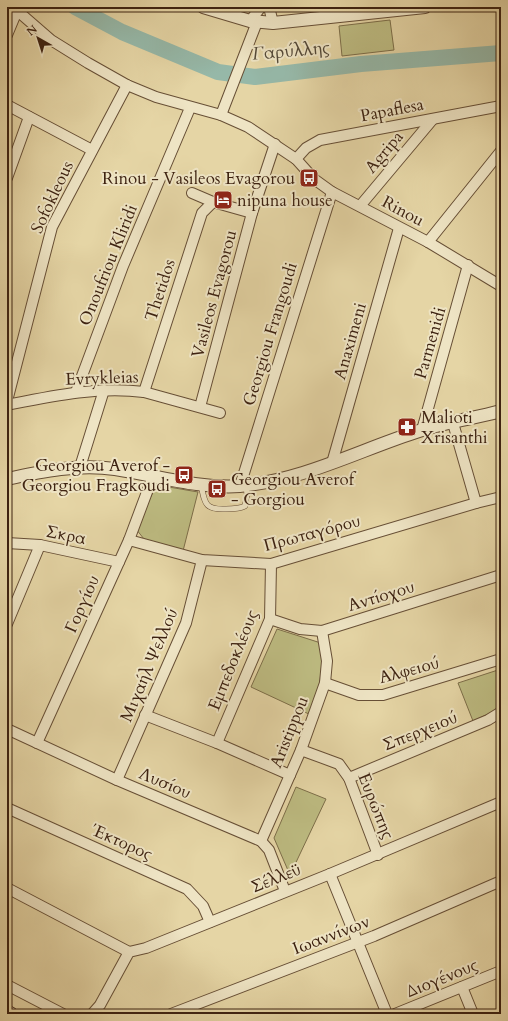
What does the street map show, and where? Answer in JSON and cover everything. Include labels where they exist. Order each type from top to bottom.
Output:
[{"type":"street","points":[[203,7],[253,22],[273,23],[345,11],[425,7]]},
{"type":"street","points":[[221,115],[246,50],[253,22],[261,7]]},
{"type":"street","points":[[269,7],[273,23]]},
{"type":"street","points":[[7,35],[15,9]]},
{"type":"street","name":"Rinou","points":[[15,9],[52,40],[88,63],[127,85],[156,97],[190,108],[221,115],[248,127],[296,158],[314,179],[332,192],[428,242],[501,286]]},
{"type":"street","name":"Sofokleous","points":[[7,401],[52,228],[127,85]]},
{"type":"street","points":[[7,105],[92,150]]},
{"type":"street","name":"Papaflesa","points":[[296,158],[306,148],[320,140],[501,106]]},
{"type":"street","name":"Onoufriou Kliridi","points":[[76,392],[123,266],[190,108]]},
{"type":"street","points":[[7,178],[29,117]]},
{"type":"street","name":"Agripa","points":[[360,206],[433,119]]},
{"type":"street","name":"Vasileos Evagorou","points":[[200,407],[252,213],[275,144]]},
{"type":"street","points":[[428,242],[501,151]]},
{"type":"street","name":"Georgiou Frangoudi","points":[[243,485],[332,192]]},
{"type":"street","points":[[192,193],[214,202],[252,213]]},
{"type":"street","name":"Thetidos","points":[[144,392],[202,213],[214,202]]},
{"type":"street","name":"Anaximeni","points":[[332,463],[399,228]]},
{"type":"street","name":"Parmenidi","points":[[422,430],[468,265]]},
{"type":"street","points":[[80,467],[104,390]]},
{"type":"street","name":"Evrykleias","points":[[7,405],[76,392],[104,390],[144,392],[220,413]]},
{"type":"street","points":[[7,478],[43,470],[80,467],[113,469],[199,484],[243,485],[287,479],[422,430],[501,411]]},
{"type":"street","points":[[454,423],[476,502]]},
{"type":"street","name":"Γοργίου","points":[[37,743],[129,540],[154,476]]},
{"type":"street","name":"Πρωταγόρου","points":[[129,540],[202,560],[272,564],[476,502],[501,497]]},
{"type":"street","name":"Σκρα","points":[[7,543],[40,545],[119,562]]},
{"type":"street","points":[[7,624],[40,545]]},
{"type":"street","name":"Μιχαήλ Ψελλού","points":[[117,780],[186,623],[202,560]]},
{"type":"street","name":"Εμπεδοκλέους","points":[[217,743],[270,620],[272,564]]},
{"type":"street","name":"Αντίοχου","points":[[270,620],[300,629],[322,631],[501,575]]},
{"type":"street","name":"Aristippou","points":[[261,841],[301,750],[325,683],[327,661],[322,631]]},
{"type":"street","name":"Αλφειού","points":[[325,683],[359,695],[384,695],[501,659]]},
{"type":"street","name":"Σπερχειού","points":[[349,778],[488,720],[501,712]]},
{"type":"street","points":[[145,715],[217,743],[290,775]]},
{"type":"street","name":"Λυσίου","points":[[7,729],[117,780],[261,841]]},
{"type":"street","name":"Ευρώπης","points":[[301,750],[339,764],[349,778],[378,855]]},
{"type":"street","name":"Σέλλεϋ","points":[[129,952],[146,948],[378,855],[501,802]]},
{"type":"street","name":"Έκτορος","points":[[7,808],[187,889],[203,906],[210,922]]},
{"type":"street","points":[[261,841],[269,850],[285,891]]},
{"type":"street","points":[[330,874],[387,1014]]},
{"type":"street","name":"Ιωαννίνων","points":[[172,1014],[358,942],[501,881]]},
{"type":"street","points":[[7,888],[129,952],[100,1006],[92,1014]]},
{"type":"street","name":"Διογένους","points":[[395,1014],[501,971]]},
{"type":"street","points":[[7,985],[63,1014]]},
{"type":"street","points":[[462,987],[473,1014]]},
{"type":"lane","points":[[199,484],[204,503],[209,508],[214,510],[240,508],[245,506],[247,495],[243,485]]},
{"type":"shaded area","points":[[390,20],[394,50],[342,56],[339,26]]},
{"type":"shaded area","points":[[163,486],[198,492],[183,551],[144,539],[136,529],[153,492]]},
{"type":"shaded area","points":[[277,629],[324,644],[319,690],[311,715],[251,687]]},
{"type":"shaded area","points":[[501,669],[501,708],[473,721],[458,683]]},
{"type":"shaded area","points":[[296,787],[326,799],[290,875],[274,838]]},
{"type":"waterway","name":"Γαρύλλης","points":[[75,7],[122,32],[218,72],[255,77],[361,64],[501,53]]},
{"type":"place","name":"Rinou - Vasileos Evagorou","points":[[309,178]]},
{"type":"place","name":"nipuna house","points":[[223,200]]},
{"type":"place","name":"Malioti Xrisanthi","points":[[407,427]]},
{"type":"place","name":"Georgiou Averof - Georgiou Fragkoudi","points":[[184,475]]},
{"type":"place","name":"Georgiou Averof - Gorgiou","points":[[217,489]]}]
